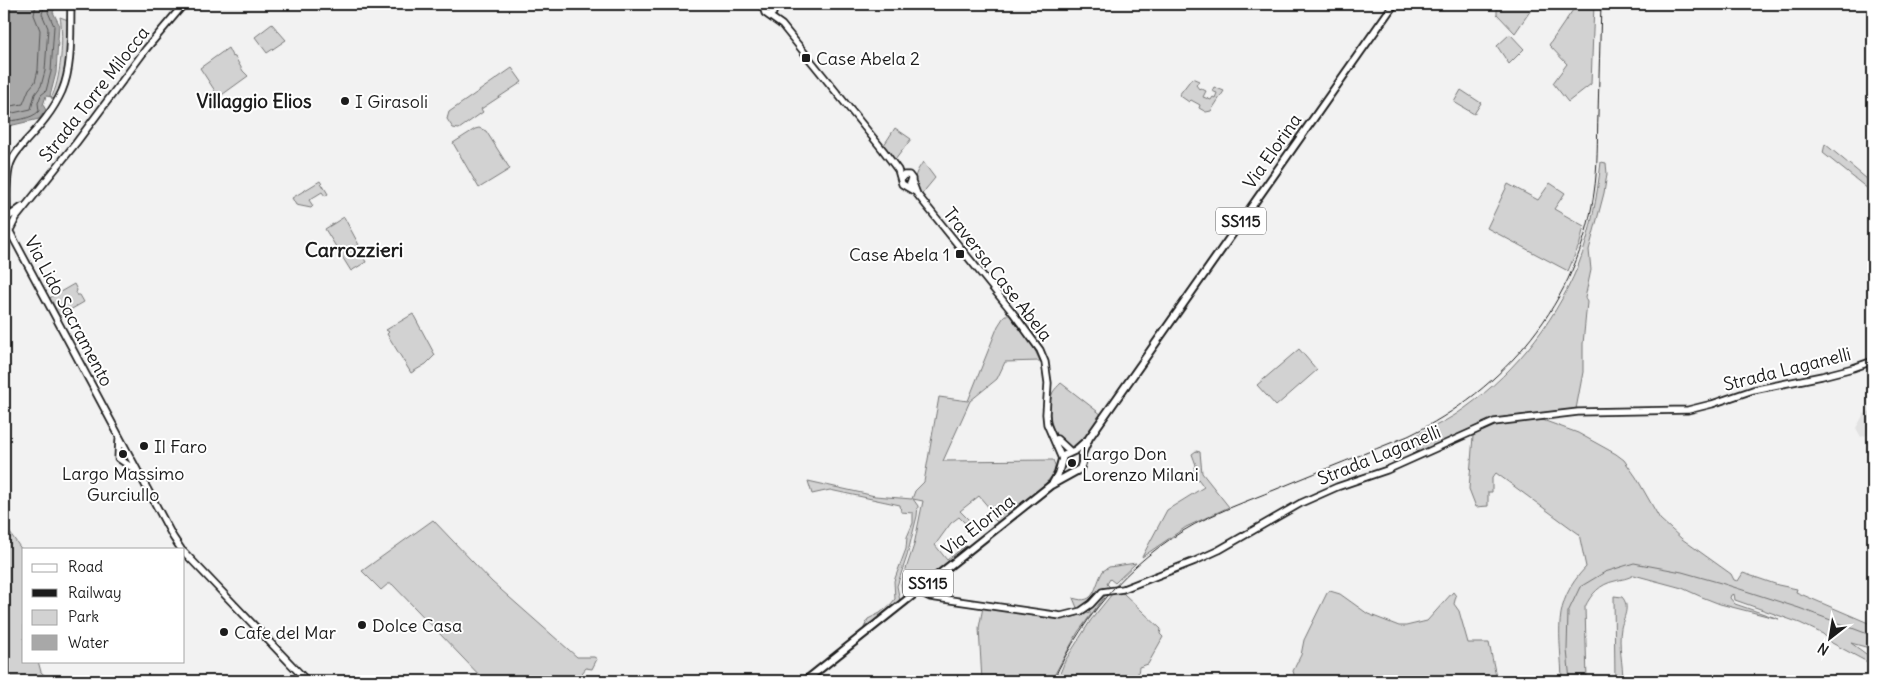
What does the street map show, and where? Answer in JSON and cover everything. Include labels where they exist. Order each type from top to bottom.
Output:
[{"type":"main road","name":"Via Elorina","points":[[1089,438],[1394,4]]},
{"type":"main road","points":[[1051,485],[1058,474],[1066,454],[1072,452],[1089,438]]},
{"type":"main road","points":[[1062,462],[1064,470],[1071,473],[1080,469],[1082,454],[1089,438]]},
{"type":"main road","points":[[1072,452],[1082,460]]},
{"type":"main road","name":"Via Elorina","points":[[805,681],[1051,485],[1071,473]]},
{"type":"street","name":"Via Lido Sacramento","points":[[71,4],[69,58],[63,89],[49,114],[12,159],[9,168],[7,218],[10,232],[136,470]]},
{"type":"street","name":"Strada Torre Milocca","points":[[10,232],[16,218],[146,49],[184,4]]},
{"type":"street","points":[[782,25],[764,12],[763,6],[766,4],[772,6],[782,25],[812,60],[898,170],[901,182],[916,192]]},
{"type":"street","points":[[768,15],[773,13],[772,6]]},
{"type":"street","points":[[898,170],[910,176],[916,192]]},
{"type":"street","points":[[901,179],[906,175]]},
{"type":"street","points":[[905,186],[912,181]]},
{"type":"street","name":"Traversa Case Abela","points":[[916,192],[1040,350],[1045,362],[1048,383],[1046,419],[1062,462]]},
{"type":"street","points":[[7,218],[28,203]]},
{"type":"street","points":[[7,205],[12,208],[20,208]]},
{"type":"street","points":[[7,218],[16,218]]},
{"type":"street","name":"Strada Laganelli","points":[[918,591],[930,597],[955,601],[1061,616],[1073,614],[1091,604],[1102,592],[1124,589],[1219,550],[1301,503],[1337,487],[1395,466],[1494,422],[1578,412],[1688,410],[1703,407],[1753,390],[1830,374],[1873,361]]},
{"type":"street","points":[[1053,436],[1072,452]]},
{"type":"street","points":[[119,437],[118,456],[136,470],[172,538],[180,548]]},
{"type":"street","points":[[118,452],[123,450],[127,453],[125,459],[120,459]]},
{"type":"street","points":[[185,553],[307,681]]},
{"type":"shaded area","points":[[1873,410],[1873,433],[1861,437],[1856,428],[1864,414]]},
{"type":"green space","points":[[1500,4],[1535,4],[1515,33],[1497,14]]},
{"type":"green space","points":[[1577,4],[1594,4],[1591,84],[1568,102],[1553,83],[1567,64],[1549,45]]},
{"type":"green space","points":[[60,17],[68,20],[67,51],[65,70],[55,100],[51,98],[57,81],[61,59],[62,35]]},
{"type":"green space","points":[[272,24],[286,40],[267,53],[255,37]]},
{"type":"green space","points":[[1510,34],[1524,49],[1509,64],[1497,46]]},
{"type":"green space","points":[[228,48],[248,76],[219,97],[200,68]]},
{"type":"green space","points":[[512,68],[522,82],[481,109],[483,112],[459,129],[453,128],[447,119],[449,112]]},
{"type":"green space","points":[[1192,78],[1199,81],[1196,85],[1199,89],[1206,91],[1203,97],[1211,100],[1213,97],[1215,98],[1217,93],[1212,91],[1214,87],[1224,91],[1211,111],[1206,112],[1199,108],[1200,105],[1191,100],[1189,102],[1179,95]]},
{"type":"green space","points":[[1461,90],[1481,103],[1474,114],[1454,102]]},
{"type":"green space","points":[[479,128],[486,131],[510,169],[479,188],[453,143]]},
{"type":"green space","points":[[895,128],[911,139],[895,160],[884,145]]},
{"type":"green space","points":[[1825,144],[1873,184],[1873,193],[1823,153]]},
{"type":"green space","points":[[923,162],[935,178],[921,195],[916,186],[915,178]]},
{"type":"green space","points":[[1601,162],[1606,163],[1607,174],[1589,250],[1591,270],[1585,298],[1587,302],[1583,344],[1583,372],[1576,409],[1504,417],[1418,453],[1411,438],[1455,415],[1475,401],[1511,368],[1527,350],[1556,310],[1578,266],[1587,241]]},
{"type":"green space","points":[[320,181],[328,194],[325,196],[322,192],[309,200],[313,206],[311,208],[296,205],[292,198]]},
{"type":"green space","points":[[1550,183],[1565,193],[1554,209],[1584,226],[1580,243],[1568,271],[1487,228],[1508,184],[1538,200]]},
{"type":"green space","points":[[344,217],[366,262],[351,271],[325,229]]},
{"type":"green space","points":[[74,284],[77,295],[80,295],[84,302],[58,317],[48,299]]},
{"type":"green space","points":[[413,314],[435,355],[426,364],[411,373],[387,334],[389,332],[386,330]]},
{"type":"green space","points":[[1005,315],[1010,315],[1032,344],[1040,361],[1005,362],[997,379],[970,401],[943,461],[1053,460],[1057,470],[1040,490],[998,523],[994,519],[996,516],[979,496],[960,511],[969,520],[965,523],[959,517],[951,523],[935,545],[947,560],[965,546],[966,548],[904,597],[901,584],[914,545],[923,501],[913,499],[918,506],[917,516],[897,586],[900,601],[863,630],[868,619],[880,613],[895,599],[894,581],[906,549],[907,537],[913,523],[913,513],[901,512],[900,505],[830,490],[812,494],[808,481],[875,496],[912,499],[915,491],[924,482],[939,397],[968,401],[998,326]]},
{"type":"green space","points":[[1299,349],[1317,370],[1276,406],[1257,385]]},
{"type":"green space","points":[[1061,383],[1102,415],[1074,449],[1066,447],[1060,442],[1050,417],[1053,392]]},
{"type":"green space","points":[[1540,419],[1578,433],[1624,460],[1660,519],[1682,539],[1731,574],[1734,580],[1738,581],[1743,573],[1778,585],[1797,589],[1796,592],[1873,625],[1873,649],[1851,643],[1873,659],[1873,665],[1832,643],[1823,634],[1800,623],[1735,600],[1734,594],[1730,598],[1735,604],[1779,619],[1720,604],[1682,588],[1634,575],[1605,584],[1590,598],[1585,607],[1587,681],[1562,681],[1560,621],[1562,607],[1567,594],[1586,567],[1579,534],[1496,473],[1492,478],[1492,492],[1488,492],[1488,506],[1476,507],[1469,489],[1473,436],[1495,424]]},
{"type":"green space","points":[[1196,451],[1200,452],[1202,473],[1229,507],[1186,527],[1142,557],[1167,510],[1204,487],[1193,472],[1196,465],[1192,454]]},
{"type":"green space","points":[[4,519],[10,533],[22,550],[22,662],[38,662],[41,672],[51,681],[4,681]]},
{"type":"green space","points":[[433,520],[492,582],[577,657],[594,657],[597,659],[592,669],[586,668],[576,681],[485,681],[392,584],[388,584],[381,590],[362,571]]},
{"type":"green space","points":[[1136,563],[1115,583],[1110,579],[1107,584],[1110,587],[1103,588],[1089,603],[1078,610],[1073,598],[1081,600],[1090,597],[1103,571],[1109,567]]},
{"type":"green space","points":[[1330,591],[1340,594],[1368,614],[1399,626],[1427,621],[1453,592],[1456,596],[1454,604],[1459,611],[1468,643],[1489,643],[1497,681],[1296,681],[1293,671],[1301,655],[1304,640],[1327,593]]},
{"type":"green space","points":[[1108,592],[1078,632],[1051,681],[982,681],[979,628],[983,607],[1067,619],[1080,615],[1087,610],[1090,613],[1088,610]]},
{"type":"green space","points":[[1120,592],[1161,629],[1160,634],[1163,637],[1148,664],[1139,667],[1137,681],[1057,681],[1065,661],[1091,620],[1112,594]]},
{"type":"green space","points":[[1614,596],[1622,597],[1626,605],[1620,634],[1623,681],[1615,681]]},
{"type":"water","points":[[4,4],[58,4],[53,12],[59,24],[56,73],[50,96],[52,97],[46,96],[43,105],[46,110],[39,119],[9,126],[4,126]]},
{"type":"waterway","points":[[1570,681],[1567,650],[1568,612],[1580,587],[1605,572],[1634,563],[1682,572],[1721,583],[1799,608],[1873,636]]},
{"type":"railway","points":[[1053,681],[1080,631],[1097,608],[1136,566],[1158,548],[1207,518],[1408,436],[1443,417],[1475,394],[1505,367],[1531,338],[1554,305],[1572,270],[1586,233],[1594,193],[1597,163],[1601,4]]},
{"type":"place","name":"Case Abela 2","points":[[806,58]]},
{"type":"place","name":"I Girasoli","points":[[345,101]]},
{"type":"place","name":"Case Abela 1","points":[[960,254]]},
{"type":"place","name":"Il Faro","points":[[144,446]]},
{"type":"place","name":"Largo Massimo Gurciullo","points":[[123,454]]},
{"type":"place","name":"Largo Don Lorenzo Milani","points":[[1072,463]]},
{"type":"place","name":"Dolce Casa","points":[[362,625]]},
{"type":"place","name":"Cafe del Mar","points":[[224,632]]},
{"type":"district","name":"Villaggio Elios","points":[[254,101]]},
{"type":"district","name":"Carrozzieri","points":[[354,249]]}]
